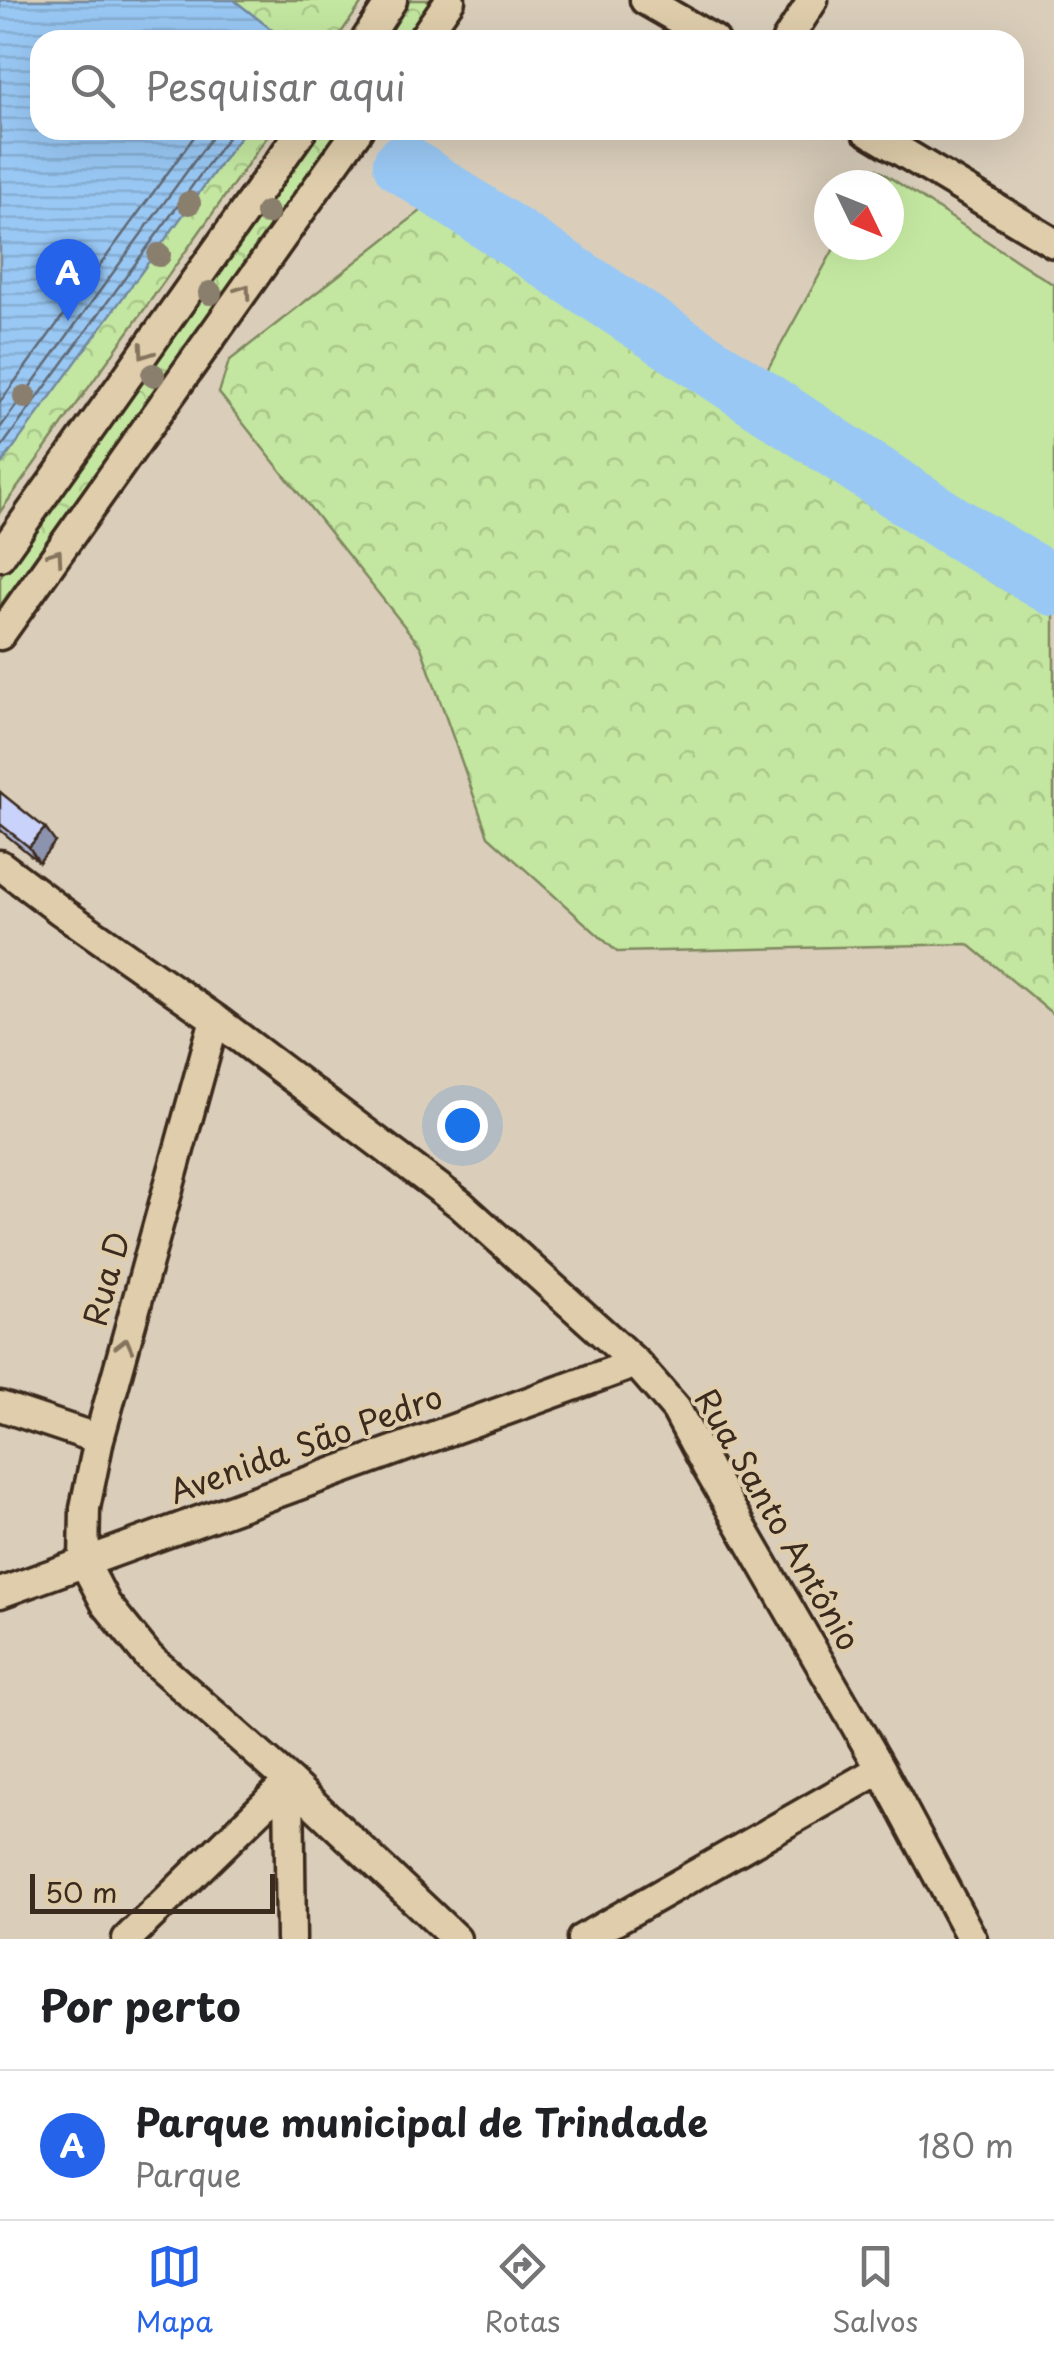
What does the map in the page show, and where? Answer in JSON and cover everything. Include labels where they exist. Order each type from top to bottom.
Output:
[{"type":"street","points":[[372,30],[392,0]]},
{"type":"street","points":[[429,30],[450,0]]},
{"type":"street","points":[[645,0],[697,30]]},
{"type":"street","points":[[794,30],[813,0]]},
{"type":"street","points":[[0,556],[295,140]]},
{"type":"street","points":[[0,635],[351,140]]},
{"type":"street","points":[[883,140],[1054,243]]},
{"type":"street","name":"Rua Santo Antônio","points":[[0,865],[215,1019],[460,1204],[636,1364],[676,1409],[881,1769],[972,1939]]},
{"type":"street","name":"Rua Santo Antônio","points":[[0,892],[61,910]]},
{"type":"street","name":"Rua D","points":[[84,1562],[84,1508],[99,1439],[215,1019]]},
{"type":"street","name":"Avenida São Pedro","points":[[0,1593],[636,1364]]},
{"type":"street","points":[[0,1406],[99,1439]]},
{"type":"street","points":[[84,1562],[106,1604],[148,1657],[289,1780],[456,1939]]},
{"type":"street","points":[[582,1939],[881,1769]]},
{"type":"street","points":[[127,1939],[289,1780]]},
{"type":"street","points":[[289,1780],[291,1939]]},
{"type":"green space","points":[[0,0],[364,0],[343,30],[30,30],[30,140],[265,140],[0,512]]},
{"type":"green space","points":[[409,0],[431,0],[410,30],[389,30]]},
{"type":"green space","points":[[311,140],[334,140],[0,606],[0,577]]},
{"type":"green space","points":[[454,185],[673,318],[760,430],[998,586],[1054,615],[1054,1015],[968,944],[617,952],[488,836],[421,647],[219,393],[229,361]]},
{"type":"green space","points":[[904,187],[1054,285],[1054,565],[754,394],[828,260],[904,260]]},
{"type":"water","points":[[0,0],[234,0],[272,30],[30,30],[30,140],[238,140],[0,466]]},
{"type":"building","points":[[0,792],[45,828],[29,847],[0,824]]},
{"type":"waterway","points":[[403,164],[950,524],[1054,586]]},
{"type":"place","name":"Parque municipal de Trindade","points":[[68,321]]}]
